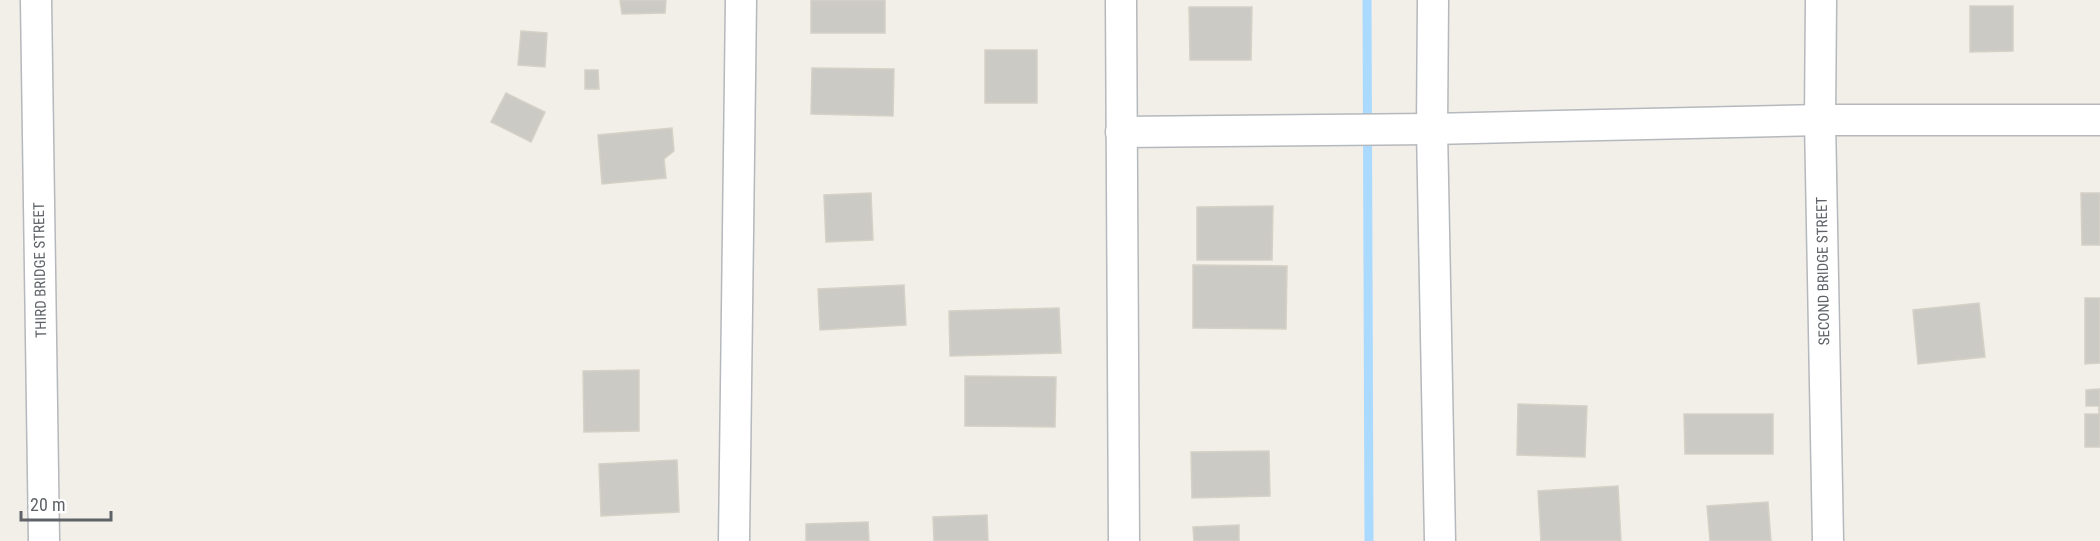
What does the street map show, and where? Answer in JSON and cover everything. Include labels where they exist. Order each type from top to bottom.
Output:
[{"type":"street","name":"THIRD BRIDGE STREET","points":[[36,0],[44,541]]},
{"type":"street","points":[[734,541],[741,0]]},
{"type":"street","points":[[1121,0],[1124,541]]},
{"type":"street","points":[[1432,0],[1432,129],[1440,541]]},
{"type":"street","name":"SECOND BRIDGE STREET","points":[[1821,0],[1820,120],[1828,541]]},
{"type":"street","points":[[1121,132],[1432,129],[1820,120],[2100,120]]},
{"type":"building","points":[[620,0],[666,0],[665,13],[622,14]]},
{"type":"building","points":[[811,0],[885,0],[885,33],[811,33]]},
{"type":"building","points":[[1970,6],[2013,6],[2013,51],[1970,52]]},
{"type":"building","points":[[1189,7],[1252,7],[1251,60],[1190,60]]},
{"type":"building","points":[[521,31],[547,33],[545,67],[518,65]]},
{"type":"building","points":[[985,50],[1037,50],[1037,103],[985,103]]},
{"type":"building","points":[[812,68],[894,69],[893,116],[811,114]]},
{"type":"building","points":[[585,70],[598,70],[599,89],[585,89]]},
{"type":"building","points":[[506,93],[545,112],[531,142],[491,122]]},
{"type":"building","points":[[672,128],[674,151],[664,159],[666,178],[602,184],[598,135]]},
{"type":"building","points":[[871,193],[873,240],[826,242],[824,195]]},
{"type":"building","points":[[2081,193],[2100,193],[2100,245],[2082,245]]},
{"type":"building","points":[[1273,206],[1272,260],[1197,260],[1197,207]]},
{"type":"building","points":[[1193,265],[1287,266],[1286,329],[1193,328]]},
{"type":"building","points":[[904,285],[906,325],[820,330],[818,289]]},
{"type":"building","points":[[2085,298],[2100,298],[2100,363],[2085,364]]},
{"type":"building","points":[[1979,303],[1985,357],[1918,364],[1913,310]]},
{"type":"building","points":[[1059,308],[1061,353],[950,356],[949,311]]},
{"type":"building","points":[[639,370],[639,431],[584,432],[583,371]]},
{"type":"building","points":[[965,376],[1056,377],[1055,427],[965,426]]},
{"type":"building","points":[[2100,389],[2100,447],[2085,447],[2085,414],[2099,414],[2099,406],[2086,406],[2086,390]]},
{"type":"building","points":[[1518,404],[1587,406],[1585,457],[1517,455]]},
{"type":"building","points":[[1684,414],[1773,414],[1773,454],[1685,454]]},
{"type":"building","points":[[1269,451],[1270,496],[1192,498],[1191,452]]},
{"type":"building","points":[[677,460],[679,512],[601,516],[599,464]]},
{"type":"building","points":[[1618,486],[1621,541],[1541,541],[1538,491]]},
{"type":"building","points":[[1768,502],[1771,541],[1710,541],[1707,506]]},
{"type":"building","points":[[987,515],[988,541],[934,541],[933,517]]},
{"type":"building","points":[[868,522],[869,541],[806,541],[806,524]]},
{"type":"building","points":[[1239,525],[1239,541],[1194,541],[1193,527]]},
{"type":"waterway","points":[[1367,0],[1369,541]]}]
